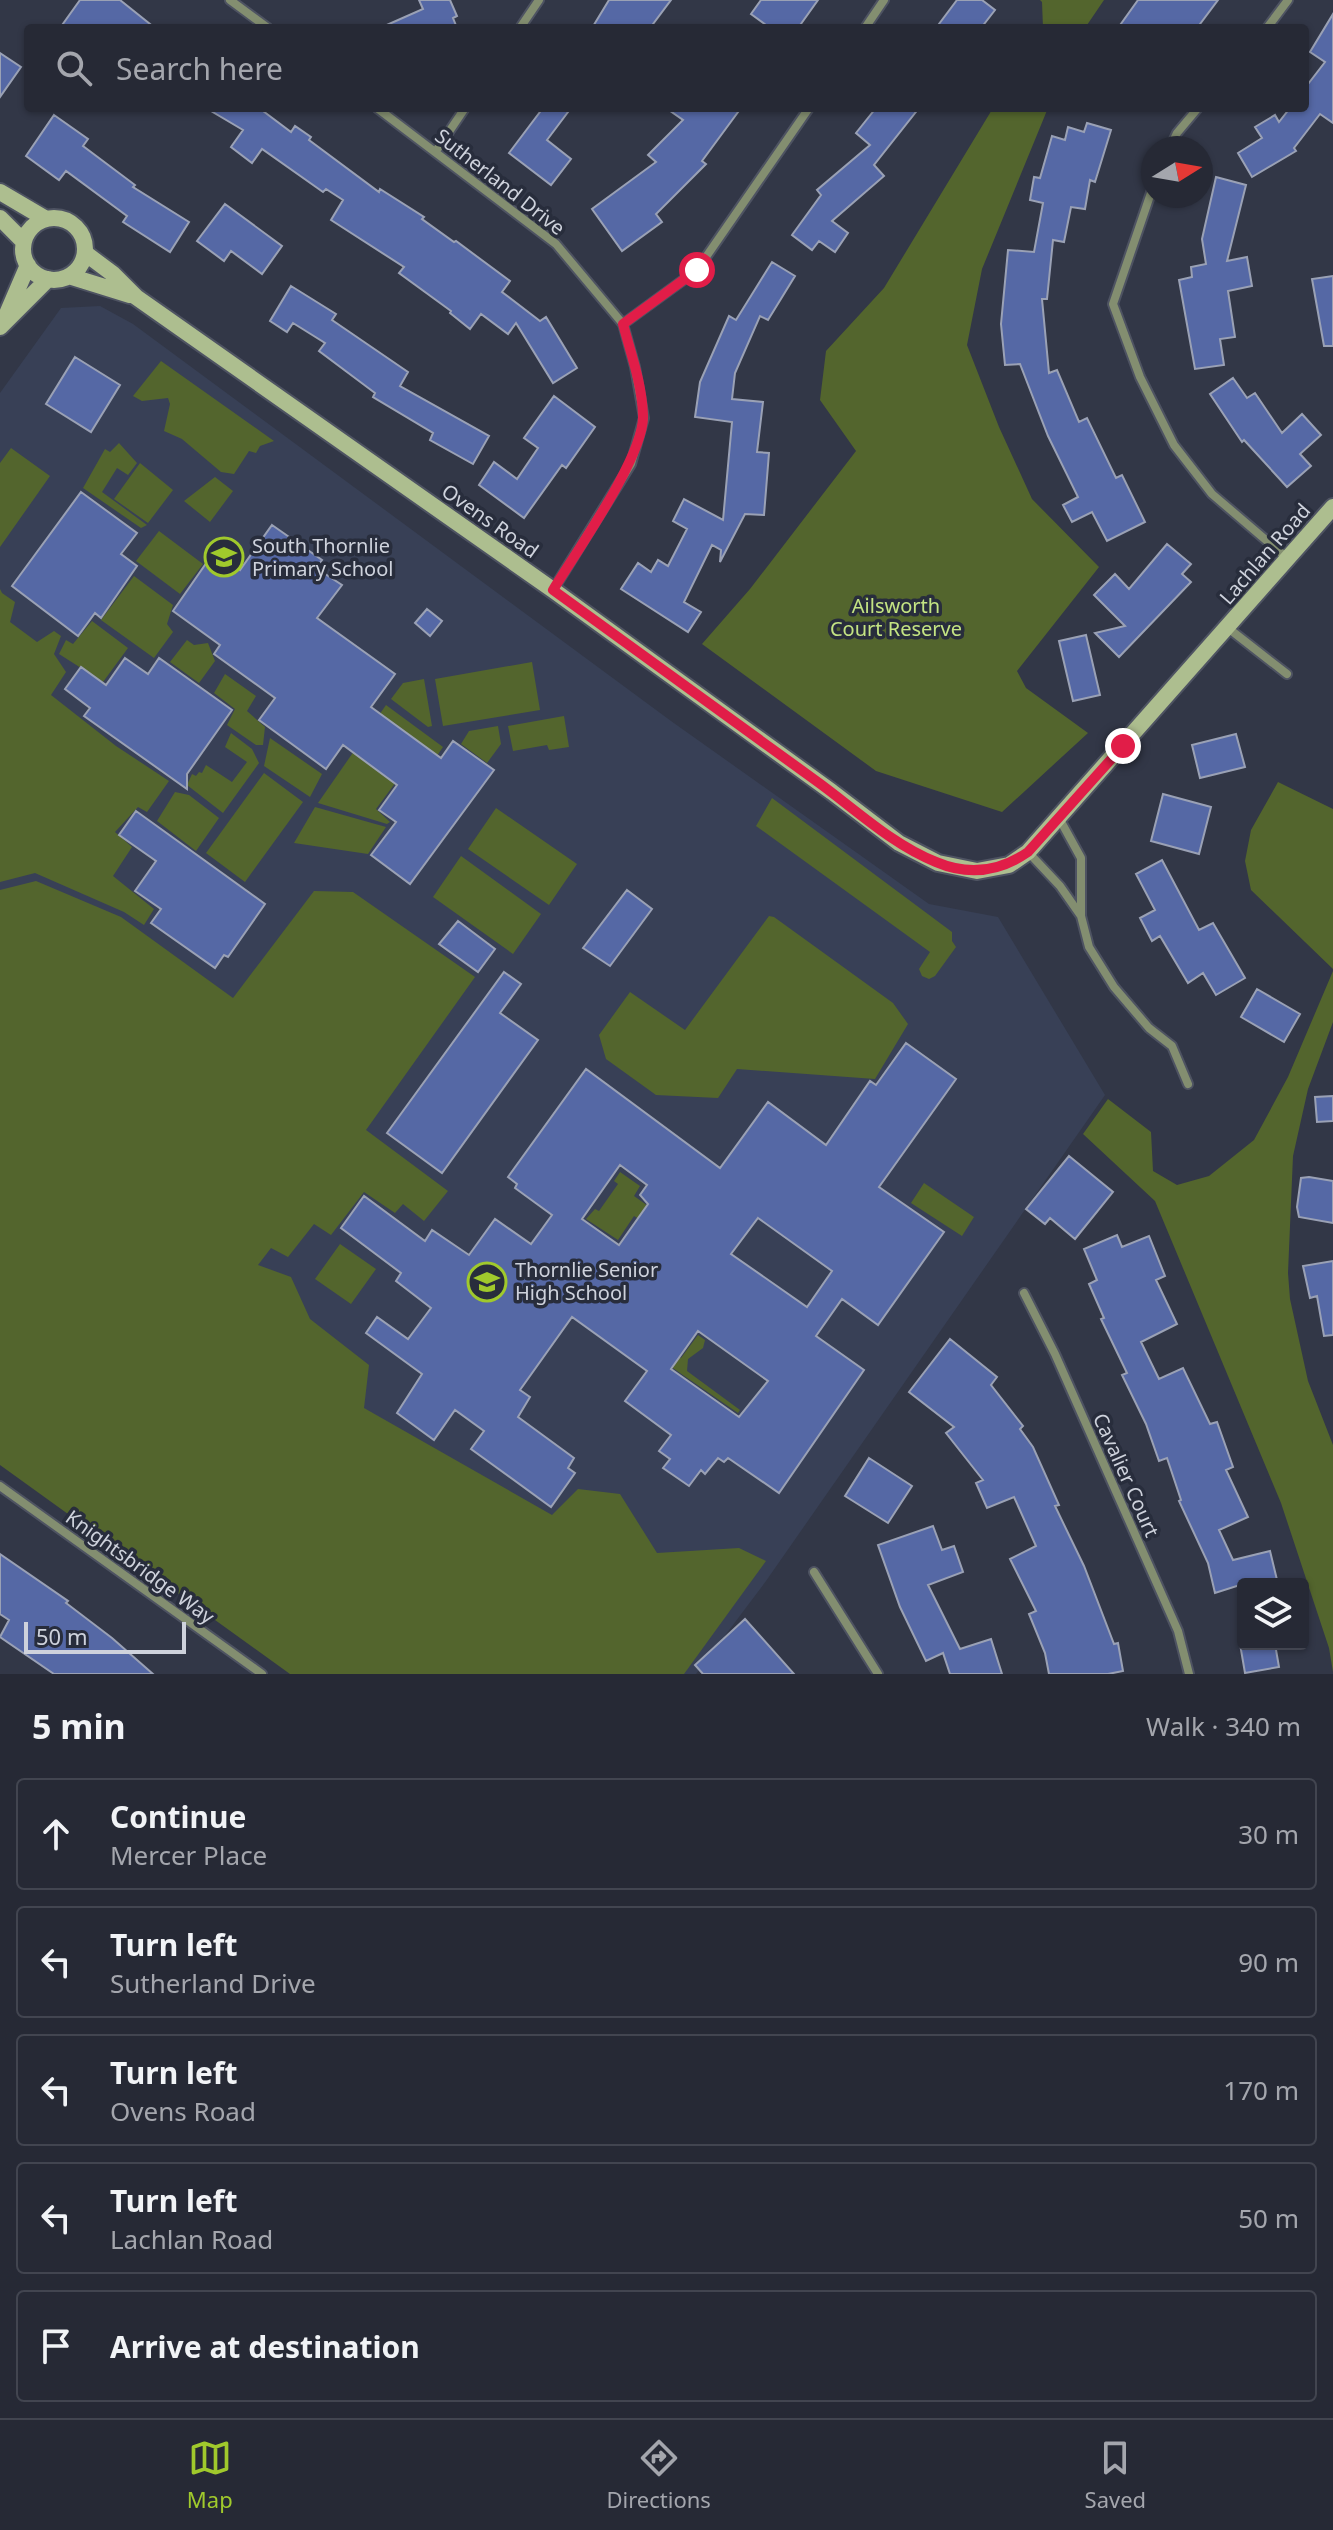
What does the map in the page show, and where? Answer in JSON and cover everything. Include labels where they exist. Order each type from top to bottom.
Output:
[{"type":"street","points":[[230,0],[263,24]]},
{"type":"street","points":[[523,24],[539,0]]},
{"type":"street","points":[[868,24],[884,0]]},
{"type":"street","points":[[1270,24],[1288,0]]},
{"type":"street","name":"Sutherland Drive","points":[[382,112],[556,244],[623,324],[644,418],[631,464],[553,590]]},
{"type":"street","points":[[436,151],[462,112]]},
{"type":"street","points":[[623,324],[697,270],[806,112]]},
{"type":"street","points":[[1176,136],[1195,112]]},
{"type":"street","name":"Ovens Road","points":[[0,192],[46,219],[56,218],[74,225],[84,243],[85,253],[136,297],[553,590],[899,843],[938,863],[977,871],[1009,865],[1028,852]]},
{"type":"street","points":[[1146,208],[1113,304],[1140,377],[1174,445],[1212,494],[1287,558]]},
{"type":"street","points":[[0,218],[24,242],[28,265],[33,272],[48,279],[2,324]]},
{"type":"street","points":[[24,242],[32,228],[46,219]]},
{"type":"street","points":[[69,276],[85,253]]},
{"type":"street","points":[[2,324],[28,265]]},
{"type":"street","name":"Ovens Road","points":[[48,279],[69,276],[136,297]]},
{"type":"street","name":"Lachlan Road","points":[[1028,852],[1333,507]]},
{"type":"street","name":"Lachlan Road","points":[[1228,628],[1287,674]]},
{"type":"street","points":[[1059,817],[1081,858],[1081,916],[1089,947],[1114,987],[1149,1028],[1172,1046],[1188,1084]]},
{"type":"street","points":[[1028,852],[1060,886],[1081,916]]},
{"type":"street","name":"Cavalier Court","points":[[1024,1293],[1055,1354],[1178,1631],[1189,1674]]},
{"type":"street","name":"Knightsbridge Way","points":[[0,1486],[262,1674]]},
{"type":"street","points":[[814,1572],[878,1674]]},
{"type":"shaded area","name":"Thornlie Senior High School","points":[[100,306],[133,324],[671,721],[929,904],[998,917],[1105,1095],[766,1581],[696,1674],[316,1674],[0,1446],[0,393],[61,308]]},
{"type":"green space","points":[[1040,0],[1104,0],[1088,24],[1043,24]]},
{"type":"green space","name":"Ailsworth Court Reserve","points":[[991,112],[1046,112],[982,269],[967,345],[999,427],[1032,499],[1099,567],[1017,671],[1026,688],[1088,733],[1002,812],[876,771],[702,644],[750,589],[856,451],[820,400],[826,351],[884,288]]},
{"type":"green space","points":[[161,361],[274,441],[260,446],[256,453],[249,451],[234,474],[221,472],[182,439],[164,431],[170,404],[168,398],[142,401],[133,396]]},
{"type":"green space","points":[[119,443],[137,463],[128,475],[117,468],[102,492],[147,525],[141,528],[83,488],[105,449],[110,452]]},
{"type":"green space","points":[[11,448],[50,476],[0,547],[0,463]]},
{"type":"green space","points":[[140,463],[173,490],[148,523],[114,499]]},
{"type":"green space","points":[[215,477],[233,491],[210,522],[184,501]]},
{"type":"green space","points":[[159,531],[203,564],[180,594],[136,561]]},
{"type":"green space","points":[[134,576],[173,605],[167,624],[173,632],[154,658],[101,620]]},
{"type":"green space","points":[[0,589],[15,602],[10,622],[37,642],[54,631],[61,636],[54,654],[66,672],[51,695],[116,746],[169,781],[147,812],[138,807],[115,832],[132,847],[113,876],[154,909],[144,925],[124,912],[35,873],[0,882]]},
{"type":"green space","points":[[92,621],[128,648],[103,682],[59,654],[66,640],[73,644]]},
{"type":"green space","points":[[187,640],[194,645],[208,643],[215,661],[199,683],[170,662]]},
{"type":"green space","points":[[532,662],[540,710],[443,726],[435,679]]},
{"type":"green space","points":[[225,674],[256,696],[247,711],[265,727],[263,745],[256,745],[227,725],[235,709],[214,693]]},
{"type":"green space","points":[[424,679],[432,726],[428,727],[391,699],[403,683]]},
{"type":"green space","points":[[386,705],[443,747],[426,772],[410,763],[376,809],[390,822],[387,824],[318,803]]},
{"type":"green space","points":[[564,716],[569,747],[549,750],[547,745],[513,751],[508,726]]},
{"type":"green space","points":[[498,726],[501,744],[487,763],[461,744],[469,731]]},
{"type":"green space","points":[[231,733],[252,749],[259,763],[223,813],[187,785],[192,774],[202,773],[206,765],[232,782],[247,762],[225,747]]},
{"type":"green space","points":[[270,738],[322,774],[310,797],[264,766]]},
{"type":"green space","points":[[264,773],[303,802],[245,882],[206,853]]},
{"type":"green space","points":[[1278,782],[1333,809],[1333,969],[1251,890],[1245,861],[1251,830]]},
{"type":"green space","points":[[175,792],[189,795],[219,818],[196,851],[157,821]]},
{"type":"green space","points":[[772,798],[952,932],[956,947],[935,976],[929,979],[922,976],[919,969],[930,952],[756,826]]},
{"type":"green space","points":[[315,807],[386,827],[368,854],[294,843]]},
{"type":"green space","points":[[496,808],[577,864],[549,905],[468,849]]},
{"type":"green space","points":[[461,856],[541,914],[513,954],[433,897]]},
{"type":"green space","points":[[36,881],[121,917],[233,998],[314,891],[353,892],[475,977],[366,1130],[448,1191],[424,1221],[403,1204],[395,1213],[364,1192],[331,1235],[314,1224],[288,1257],[271,1248],[258,1265],[291,1277],[310,1319],[369,1365],[364,1408],[552,1515],[578,1489],[620,1494],[657,1553],[739,1548],[766,1561],[684,1674],[290,1674],[0,1465],[0,890]]},
{"type":"green space","points":[[769,916],[893,1003],[908,1024],[875,1079],[737,1069],[718,1098],[656,1095],[606,1059],[599,1035],[630,992],[685,1030]]},
{"type":"green space","points":[[1333,971],[1333,1022],[1308,1089],[1293,1156],[1288,1273],[1290,1299],[1308,1381],[1333,1445],[1333,1672],[1309,1578],[1306,1578],[1281,1503],[1155,1201],[1083,1134],[1108,1099],[1151,1132],[1153,1171],[1177,1185],[1209,1176],[1254,1140],[1288,1077]]},
{"type":"green space","points":[[620,1172],[640,1186],[634,1196],[655,1211],[647,1224],[634,1216],[618,1240],[586,1219],[595,1209],[599,1211],[618,1184],[614,1181]]},
{"type":"green space","points":[[924,1183],[974,1217],[962,1236],[911,1203]]},
{"type":"green space","points":[[340,1244],[376,1269],[351,1304],[315,1279]]},
{"type":"green space","points":[[698,1335],[705,1340],[703,1348],[688,1359],[687,1371],[740,1410],[738,1413],[667,1364],[673,1355],[681,1358]]},
{"type":"building","points":[[80,0],[120,0],[150,24],[63,24]]},
{"type":"building","points":[[419,0],[450,0],[457,16],[453,18],[455,24],[389,24],[423,9]]},
{"type":"building","points":[[609,0],[671,0],[653,24],[594,24]]},
{"type":"building","points":[[761,0],[818,0],[801,24],[765,24],[751,14]]},
{"type":"building","points":[[957,0],[982,0],[995,10],[984,24],[939,24]]},
{"type":"building","points":[[1138,0],[1218,0],[1200,24],[1121,24]]},
{"type":"building","points":[[1333,14],[1333,123],[1320,114],[1294,148],[1296,151],[1252,177],[1238,153],[1262,138],[1255,127],[1275,115],[1279,122],[1287,112],[1309,112],[1309,83],[1325,62],[1310,52]]},
{"type":"building","points":[[0,53],[21,67],[0,97]]},
{"type":"building","points":[[213,112],[264,112],[291,132],[295,126],[311,137],[309,140],[379,192],[380,189],[424,217],[422,219],[510,281],[502,292],[540,321],[546,317],[577,368],[553,383],[516,323],[508,334],[481,314],[470,329],[399,273],[404,267],[331,220],[343,200],[326,189],[323,192],[262,149],[252,163],[231,147],[243,130]]},
{"type":"building","points":[[540,112],[568,112],[547,140],[571,159],[551,185],[509,153]]},
{"type":"building","points":[[672,112],[738,112],[702,161],[706,164],[656,214],[662,222],[622,251],[592,209],[656,162],[648,155],[683,120]]},
{"type":"building","points":[[873,112],[916,112],[874,165],[884,176],[832,221],[848,233],[835,252],[819,241],[812,250],[792,235],[821,195],[817,190],[870,145],[856,133]]},
{"type":"building","points":[[54,115],[88,139],[83,146],[135,185],[133,187],[189,222],[170,252],[123,222],[127,216],[66,171],[59,180],[26,156]]},
{"type":"building","points":[[1087,123],[1111,130],[1095,182],[1090,180],[1085,209],[1071,207],[1064,242],[1053,240],[1047,299],[1042,299],[1049,373],[1057,370],[1079,422],[1087,418],[1116,478],[1122,475],[1145,522],[1107,541],[1092,512],[1072,522],[1063,505],[1078,497],[1048,436],[1020,364],[1005,365],[1001,324],[1008,250],[1034,252],[1043,203],[1030,200],[1034,177],[1040,178],[1052,136],[1065,140],[1068,127],[1084,132]]},
{"type":"building","points":[[1216,177],[1246,185],[1227,261],[1247,257],[1252,286],[1228,291],[1235,337],[1220,339],[1224,365],[1195,369],[1179,280],[1192,277],[1191,267],[1206,264],[1202,239],[1209,208],[1213,208]]},
{"type":"building","points":[[225,204],[282,246],[262,274],[231,251],[224,261],[197,241]]},
{"type":"building","points":[[772,262],[795,276],[768,320],[760,316],[735,373],[732,399],[763,402],[757,452],[769,453],[764,515],[745,514],[720,562],[721,550],[712,545],[684,602],[701,612],[688,632],[621,589],[638,563],[651,572],[658,560],[668,566],[687,529],[673,521],[684,499],[723,520],[732,422],[695,417],[700,382],[729,316],[736,320]]},
{"type":"building","points":[[1333,276],[1333,346],[1324,346],[1312,279]]},
{"type":"building","points":[[291,286],[336,314],[332,320],[408,372],[400,386],[489,436],[473,464],[430,440],[433,433],[373,397],[375,393],[319,351],[325,343],[293,323],[287,332],[270,321]]},
{"type":"building","points":[[75,357],[120,385],[91,432],[46,404]]},
{"type":"building","points":[[1233,378],[1247,398],[1255,393],[1282,433],[1302,414],[1321,435],[1300,454],[1311,466],[1287,487],[1244,440],[1242,442],[1210,394]]},
{"type":"building","points":[[554,396],[595,427],[566,468],[562,465],[524,518],[479,485],[494,462],[517,479],[538,448],[524,438]]},
{"type":"building","points":[[81,492],[137,533],[121,554],[137,566],[101,618],[95,613],[78,636],[12,586]]},
{"type":"building","points":[[272,525],[322,560],[316,568],[342,585],[317,618],[395,674],[371,707],[441,758],[453,741],[494,770],[410,884],[371,855],[396,822],[379,810],[397,785],[343,745],[326,769],[259,720],[275,698],[214,654],[220,645],[173,611],[214,552],[240,570]]},
{"type":"building","points":[[1167,544],[1191,564],[1182,574],[1191,582],[1119,657],[1095,633],[1125,626],[1094,595],[1115,574],[1129,589]]},
{"type":"building","points":[[427,609],[442,621],[430,636],[415,623]]},
{"type":"building","points":[[1086,635],[1100,695],[1073,701],[1059,641]]},
{"type":"building","points":[[125,658],[148,674],[159,658],[232,710],[187,774],[187,789],[84,716],[90,708],[65,689],[81,667],[106,685]]},
{"type":"building","points":[[1236,734],[1245,767],[1200,778],[1192,745]]},
{"type":"building","points":[[1163,794],[1211,807],[1199,854],[1151,841]]},
{"type":"building","points":[[136,811],[265,904],[228,957],[224,955],[215,968],[151,923],[161,909],[135,891],[156,861],[119,835]]},
{"type":"building","points":[[1162,860],[1199,930],[1213,923],[1245,978],[1216,995],[1203,973],[1188,983],[1160,936],[1152,941],[1140,918],[1155,910],[1136,874]]},
{"type":"building","points":[[627,890],[652,909],[610,966],[583,948]]},
{"type":"building","points":[[458,921],[495,949],[478,972],[439,944]]},
{"type":"building","points":[[504,972],[521,984],[500,1013],[538,1040],[442,1173],[387,1133]]},
{"type":"building","points":[[1257,989],[1300,1014],[1284,1042],[1241,1017]]},
{"type":"building","points":[[906,1043],[956,1079],[879,1187],[944,1232],[878,1325],[842,1299],[816,1336],[864,1370],[779,1493],[728,1458],[724,1462],[718,1458],[705,1474],[701,1470],[689,1486],[663,1468],[670,1459],[659,1451],[671,1435],[625,1401],[647,1371],[572,1317],[520,1390],[530,1397],[518,1417],[574,1458],[568,1468],[575,1473],[551,1507],[471,1449],[484,1431],[455,1410],[434,1440],[397,1413],[422,1374],[366,1333],[377,1317],[408,1339],[431,1308],[396,1281],[401,1273],[341,1228],[364,1196],[425,1241],[432,1230],[469,1255],[495,1219],[531,1244],[552,1215],[515,1188],[517,1184],[508,1177],[586,1069],[720,1168],[768,1102],[826,1145],[870,1081],[876,1085]],"holes":[[[620,1165],[647,1185],[640,1195],[648,1204],[619,1245],[582,1219]],[[758,1218],[832,1271],[807,1307],[731,1254]],[[698,1331],[768,1381],[739,1417],[671,1369]]]},
{"type":"building","points":[[1333,1096],[1333,1121],[1317,1122],[1315,1097]]},
{"type":"building","points":[[1069,1156],[1113,1192],[1075,1239],[1050,1218],[1045,1224],[1026,1209]]},
{"type":"building","points":[[1301,1178],[1333,1181],[1333,1223],[1299,1217],[1297,1207]]},
{"type":"building","points":[[1117,1235],[1122,1247],[1149,1236],[1165,1276],[1156,1280],[1177,1324],[1141,1342],[1159,1379],[1183,1368],[1210,1424],[1217,1422],[1233,1467],[1226,1470],[1248,1517],[1219,1530],[1233,1560],[1270,1551],[1277,1578],[1237,1578],[1237,1586],[1215,1593],[1208,1563],[1179,1501],[1167,1458],[1159,1461],[1146,1424],[1122,1375],[1127,1373],[1101,1319],[1104,1318],[1089,1284],[1097,1280],[1084,1249]]},
{"type":"building","points":[[1333,1261],[1333,1335],[1324,1336],[1317,1296],[1310,1298],[1303,1266]]},
{"type":"building","points":[[950,1339],[997,1377],[991,1385],[1023,1426],[1020,1429],[1033,1447],[1059,1505],[1055,1506],[1084,1566],[1114,1644],[1118,1643],[1123,1671],[1049,1674],[1045,1653],[1029,1614],[1036,1611],[1010,1559],[1036,1546],[1014,1497],[987,1508],[976,1483],[983,1480],[946,1433],[954,1427],[909,1392]]},
{"type":"building","points":[[869,1458],[912,1486],[888,1523],[845,1496]]},
{"type":"building","points":[[933,1526],[942,1550],[954,1546],[963,1572],[928,1585],[960,1649],[991,1639],[1002,1674],[950,1674],[943,1653],[926,1661],[900,1607],[878,1545]]},
{"type":"building","points":[[0,1554],[68,1601],[66,1603],[153,1674],[54,1674],[0,1637],[9,1620],[0,1614]]},
{"type":"building","points":[[745,1619],[794,1674],[703,1674],[695,1665]]},
{"type":"building","points":[[1241,1650],[1276,1650],[1279,1667],[1245,1673]]},
{"type":"place","name":"South Thornlie Primary School","points":[[224,557]]},
{"type":"place","name":"Thornlie Senior High School","points":[[487,1282]]},
{"type":"route","points":[[697,270],[623,324],[644,418],[631,464],[553,590],[899,843],[938,863],[977,871],[1009,865],[1028,852],[1123,746]]}]
